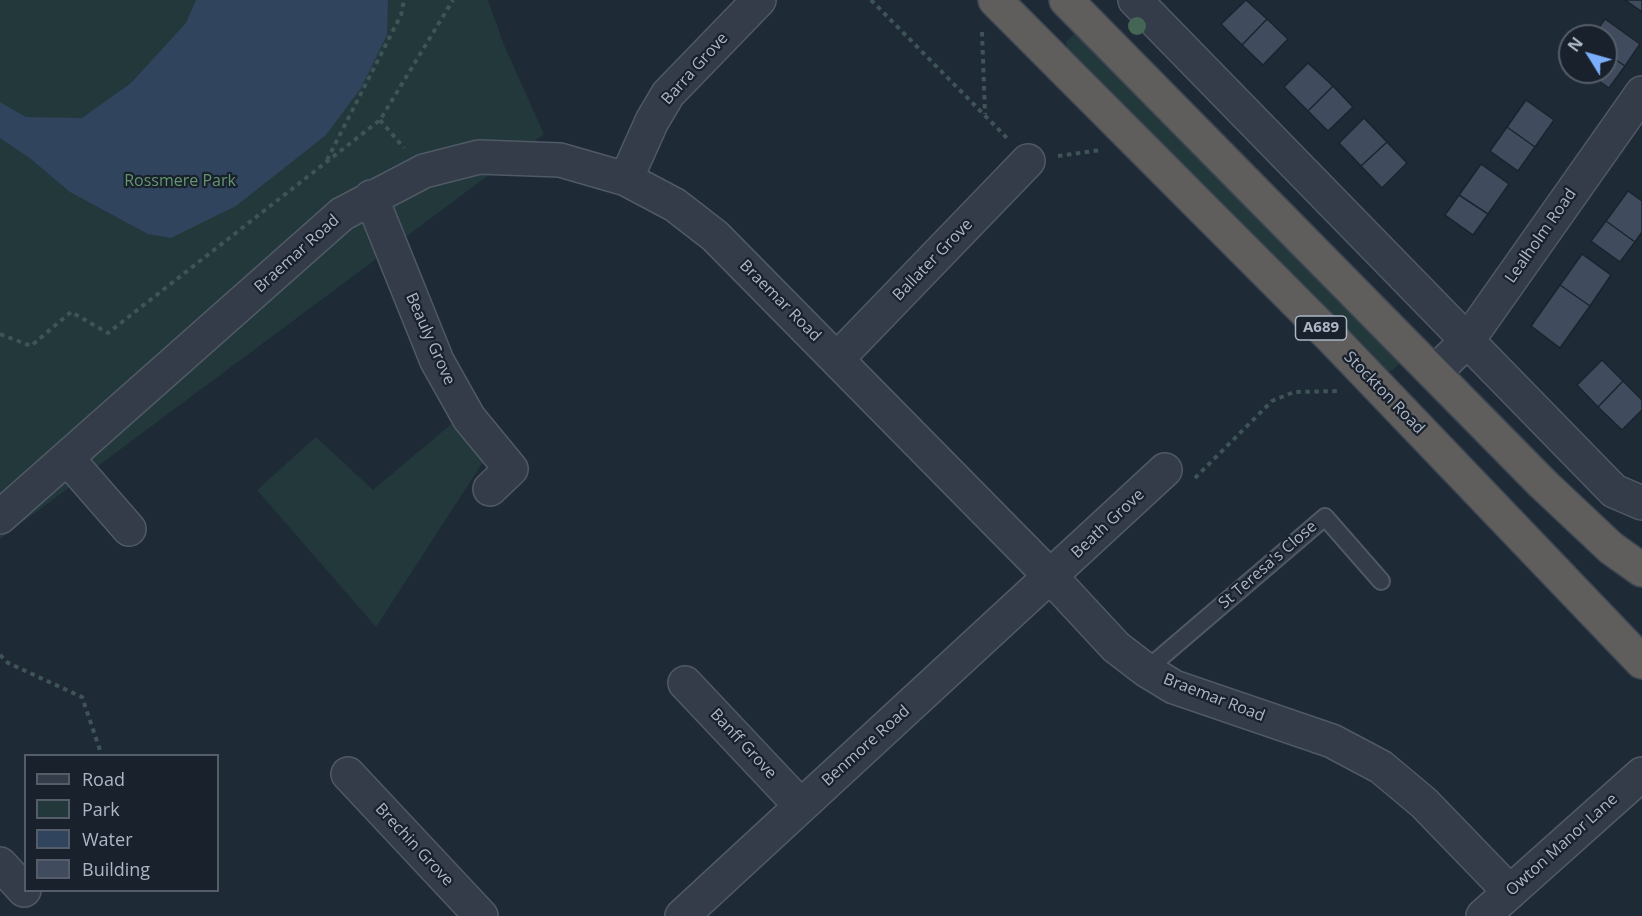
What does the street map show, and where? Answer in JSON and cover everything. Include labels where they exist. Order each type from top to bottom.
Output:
[{"type":"highway","name":"A689","points":[[1066,0],[1551,492],[1611,548],[1642,570]]},
{"type":"highway","name":"Stockton Road","points":[[989,13],[1137,144],[1332,338],[1642,662]]},
{"type":"street","name":"Barra Grove","points":[[626,179],[652,122],[668,94],[759,0]]},
{"type":"street","points":[[1135,0],[1614,491],[1642,503]]},
{"type":"street","name":"Lealholm Road","points":[[1434,373],[1468,340],[1642,93]]},
{"type":"street","name":"Braemar Road","points":[[4,504],[67,458],[342,214],[424,171],[479,157],[560,160],[626,179],[675,205],[715,236],[1051,577],[1116,647],[1146,670],[1174,687],[1332,741],[1381,767],[1424,803],[1510,892]]},
{"type":"street","name":"Ballater Grove","points":[[837,359],[1029,161]]},
{"type":"street","name":"Beauly Grove","points":[[371,197],[437,362],[469,418],[510,470]]},
{"type":"street","points":[[67,458],[129,530]]},
{"type":"street","name":"Beath Grove","points":[[1051,577],[1165,470]]},
{"type":"street","name":"Benmore Road","points":[[682,916],[800,805],[1051,577]]},
{"type":"street","name":"Banff Grove","points":[[685,683],[800,805]]},
{"type":"street","name":"Brechin Grove","points":[[348,774],[481,916]]},
{"type":"street","name":"Owton Manor Lane","points":[[1483,916],[1642,774]]},
{"type":"street","points":[[0,864],[24,890]]},
{"type":"lane","name":"St Teresa's Close","points":[[1146,670],[1325,517],[1381,581]]},
{"type":"path","points":[[325,163],[401,15],[404,0]]},
{"type":"path","points":[[0,334],[30,346],[71,312],[108,333],[381,120],[453,0]]},
{"type":"path","points":[[871,0],[1029,161],[1137,144]]},
{"type":"path","points":[[985,115],[981,36],[989,13]]},
{"type":"path","points":[[1165,470],[1194,479],[1272,401],[1293,392],[1347,391]]},
{"type":"path","points":[[0,655],[8,663],[82,697],[101,754]]},
{"type":"green space","name":"Rossmere Park","points":[[0,0],[488,0],[504,45],[544,134],[0,539]]},
{"type":"green space","points":[[1076,32],[1400,363],[1393,370],[1386,372],[1067,48],[1066,42]]},
{"type":"green space","points":[[456,420],[485,459],[376,627],[257,490],[316,437],[373,490]]},
{"type":"water","points":[[196,0],[388,0],[387,35],[361,88],[326,135],[236,206],[171,238],[148,234],[70,192],[31,159],[0,138],[0,102],[26,117],[82,118],[131,83],[186,23]]},
{"type":"building","points":[[1246,0],[1267,19],[1242,45],[1221,24]]},
{"type":"building","points":[[1625,0],[1642,0],[1642,12]]},
{"type":"building","points":[[1267,19],[1288,39],[1263,65],[1242,45]]},
{"type":"building","points":[[1605,19],[1612,24],[1601,24]]},
{"type":"building","points":[[1618,28],[1640,44],[1625,66],[1618,61]]},
{"type":"building","points":[[1618,61],[1625,66],[1618,76]]},
{"type":"building","points":[[1308,63],[1333,86],[1308,111],[1284,87]]},
{"type":"building","points":[[1333,86],[1353,107],[1328,131],[1308,111]]},
{"type":"building","points":[[1526,100],[1554,120],[1535,147],[1507,127]]},
{"type":"building","points":[[1364,118],[1387,142],[1361,166],[1339,143]]},
{"type":"building","points":[[1507,127],[1535,147],[1518,171],[1490,151]]},
{"type":"building","points":[[1387,142],[1407,163],[1382,188],[1361,166]]},
{"type":"building","points":[[1481,164],[1509,184],[1488,214],[1459,195]]},
{"type":"building","points":[[1628,191],[1642,201],[1642,232],[1635,242],[1606,221]]},
{"type":"building","points":[[1459,195],[1488,214],[1473,235],[1445,215]]},
{"type":"building","points":[[1606,221],[1635,242],[1620,262],[1591,241]]},
{"type":"building","points":[[1582,254],[1611,275],[1590,306],[1560,285]]},
{"type":"building","points":[[1560,285],[1590,306],[1560,348],[1531,326]]},
{"type":"building","points":[[1602,360],[1623,381],[1598,407],[1577,385]]},
{"type":"building","points":[[1623,381],[1642,400],[1642,410],[1622,430],[1598,407]]}]
